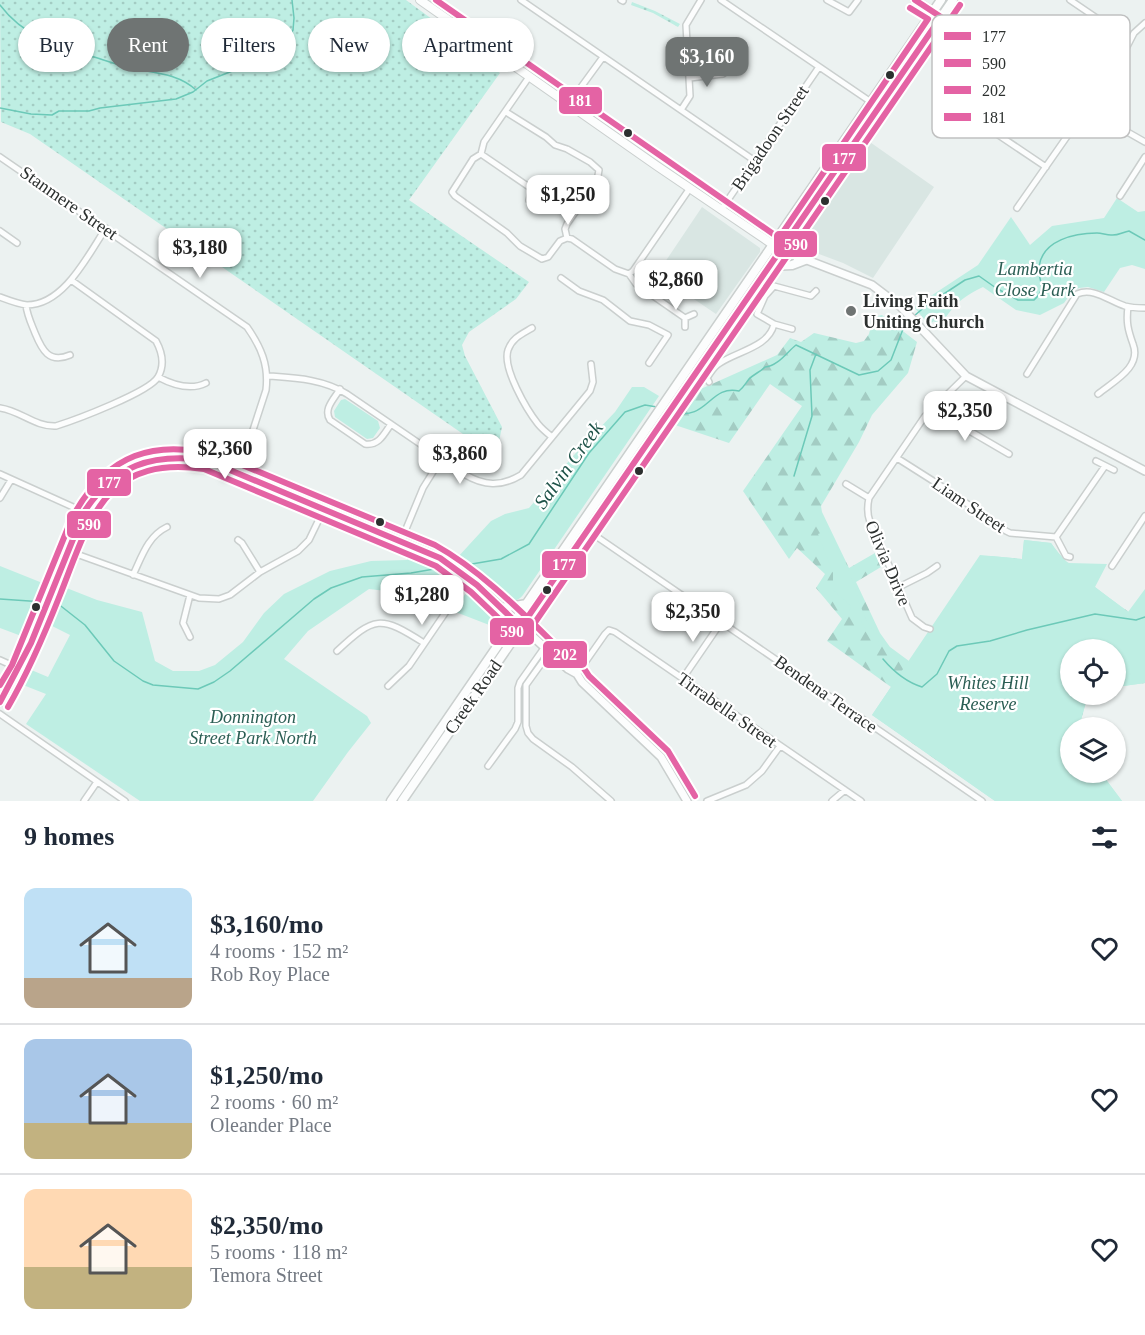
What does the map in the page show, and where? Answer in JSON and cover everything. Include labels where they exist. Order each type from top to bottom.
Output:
[{"type":"main road","points":[[420,0],[777,248]]},
{"type":"main road","name":"Creek Road","points":[[937,14],[942,0]]},
{"type":"main road","name":"Creek Road","points":[[937,14],[953,0]]},
{"type":"main road","name":"Creek Road","points":[[662,416],[665,404],[777,248],[872,102],[932,21]]},
{"type":"main road","name":"Creek Road","points":[[391,801],[518,624],[662,416],[675,405],[770,266],[777,248],[798,226],[932,28]]},
{"type":"main road","points":[[770,266],[792,265],[801,259],[798,226]]},
{"type":"main road","name":"Creek Road","points":[[402,801],[518,624],[527,604],[584,528]]},
{"type":"main road","points":[[501,608],[527,604]]},
{"type":"street","points":[[521,0],[755,161]]},
{"type":"street","points":[[681,110],[690,96],[686,25],[701,0]]},
{"type":"street","points":[[721,0],[872,102]]},
{"type":"street","points":[[828,0],[849,12],[858,0]]},
{"type":"street","points":[[915,0],[937,14]]},
{"type":"street","points":[[1070,0],[1092,15]]},
{"type":"street","points":[[1130,39],[1145,23]]},
{"type":"street","points":[[574,108],[576,94],[603,57]]},
{"type":"street","name":"Brigadoon Street","points":[[722,210],[819,67]]},
{"type":"street","points":[[690,78],[723,74]]},
{"type":"street","points":[[529,77],[484,142],[481,154],[473,159],[452,192],[507,232],[520,246],[542,259],[548,258],[560,241],[567,238],[572,239],[615,269],[629,274],[636,284],[685,318]]},
{"type":"street","points":[[562,100],[576,94]]},
{"type":"street","points":[[506,112],[555,145],[567,149],[599,170],[597,181],[567,224],[565,229],[567,238]]},
{"type":"street","points":[[1130,133],[1145,142]]},
{"type":"street","points":[[1003,138],[1046,167]]},
{"type":"street","points":[[1017,208],[1066,138]]},
{"type":"street","points":[[481,154],[532,189]]},
{"type":"street","name":"Stanmere Street","points":[[0,157],[247,327],[265,359],[268,376],[266,390],[240,473]]},
{"type":"street","points":[[1120,196],[1145,157]]},
{"type":"street","points":[[529,200],[532,189],[541,183]]},
{"type":"street","points":[[629,274],[690,188]]},
{"type":"street","points":[[0,297],[26,305],[62,291],[106,228]]},
{"type":"street","points":[[0,231],[17,243]]},
{"type":"street","points":[[777,248],[866,282],[901,307],[966,376],[1145,471]]},
{"type":"street","points":[[561,278],[579,291],[603,300],[630,321],[650,325],[668,335],[649,363]]},
{"type":"street","points":[[0,408],[15,412],[46,427],[56,426],[145,389],[158,377],[162,356],[156,341],[71,280]]},
{"type":"street","points":[[792,329],[774,324],[757,314],[760,304],[771,289],[778,286],[811,296],[816,291]]},
{"type":"street","points":[[1027,374],[1077,294],[1084,291],[1092,292],[1128,308],[1145,308]]},
{"type":"street","points":[[26,305],[26,313],[42,350],[54,358],[70,355]]},
{"type":"street","points":[[1098,394],[1129,369],[1134,362],[1135,347],[1126,323],[1128,308]]},
{"type":"street","points":[[685,318],[694,314]]},
{"type":"street","points":[[685,318],[685,327]]},
{"type":"street","points":[[708,382],[707,378],[716,365],[768,337],[774,324]]},
{"type":"street","points":[[532,328],[519,335],[512,343],[507,357],[508,366],[531,413],[539,425],[552,437]]},
{"type":"street","points":[[268,376],[328,383],[475,480],[498,484],[510,482],[521,475],[590,390],[593,382],[591,364]]},
{"type":"street","name":"Olivia Drive","points":[[930,629],[912,618],[867,515],[869,498],[925,416],[966,376]]},
{"type":"street","points":[[158,377],[186,387],[206,383]]},
{"type":"street","points":[[340,389],[327,410],[330,420],[365,444],[372,445],[377,443],[391,424]]},
{"type":"street","points":[[932,409],[1009,454]]},
{"type":"street","points":[[0,702],[20,669],[84,512],[107,483],[132,466],[157,458],[191,457],[206,460],[240,473],[401,541],[440,558],[469,578],[568,669],[577,674],[582,682],[661,757],[687,801]]},
{"type":"street","name":"Liam Street","points":[[897,458],[949,490],[1010,533],[1056,537]]},
{"type":"street","points":[[401,541],[423,488],[441,459]]},
{"type":"street","points":[[1096,461],[1114,470]]},
{"type":"street","points":[[1070,557],[1066,556],[1056,537],[1105,466]]},
{"type":"street","points":[[0,474],[84,512]]},
{"type":"street","points":[[0,498],[11,480]]},
{"type":"street","points":[[846,484],[869,498]]},
{"type":"street","points":[[68,551],[199,598],[219,599],[240,589],[260,572],[304,546],[314,532],[324,509]]},
{"type":"street","points":[[1112,566],[1145,516]]},
{"type":"street","points":[[133,574],[150,539],[167,526]]},
{"type":"street","name":"Bendena Terrace","points":[[584,528],[982,801]]},
{"type":"street","points":[[238,540],[260,572]]},
{"type":"street","points":[[899,587],[937,566]]},
{"type":"street","points":[[388,686],[403,673],[469,578]]},
{"type":"street","points":[[190,595],[183,623],[190,637]]},
{"type":"street","points":[[683,678],[722,621]]},
{"type":"street","points":[[337,651],[361,629],[386,622],[397,626],[424,643]]},
{"type":"street","name":"Tirrabella Street","points":[[577,674],[609,630],[683,678],[861,801]]},
{"type":"street","points":[[488,766],[516,729],[517,694],[547,650]]},
{"type":"street","points":[[0,660],[20,669]]},
{"type":"street","points":[[523,683],[528,733],[572,767],[610,801]]},
{"type":"street","points":[[0,714],[125,801]]},
{"type":"street","points":[[707,801],[746,786],[762,771],[780,746]]},
{"type":"street","points":[[84,801],[97,782]]},
{"type":"street","points":[[832,801],[844,790]]},
{"type":"shaded area","points":[[867,140],[934,187],[873,278],[811,251],[803,243],[807,226]]},
{"type":"shaded area","points":[[702,207],[760,248],[760,252],[716,314],[657,274]]},
{"type":"green space","points":[[0,0],[406,0],[431,18],[402,18],[402,72],[500,73],[409,200],[529,282],[516,299],[469,332],[462,345],[465,356],[502,427],[499,441],[489,452],[30,134],[1,122]]},
{"type":"green space","points":[[632,2],[680,24],[678,27],[653,13],[631,5]]},
{"type":"green space","name":"Lambertia Close Park","points":[[1117,198],[1138,212],[1145,211],[1145,269],[1132,265],[1120,268],[1104,292],[1088,287],[1079,288],[1072,292],[1064,303],[1040,315],[1016,310],[983,287],[958,303],[939,327],[934,321],[929,325],[914,307],[978,265],[1011,217],[1030,245],[1052,226],[1104,218]]},
{"type":"green space","points":[[882,315],[917,342],[908,373],[872,415],[859,442],[821,506],[849,568],[875,553],[881,567],[856,582],[880,633],[890,647],[909,661],[915,659],[991,556],[1022,559],[1024,540],[1051,543],[1077,572],[1129,612],[1143,596],[1145,683],[1126,686],[1126,639],[1060,639],[1060,705],[1085,705],[1082,717],[1060,717],[1060,783],[1108,783],[1122,801],[995,801],[872,715],[891,687],[827,641],[842,619],[816,588],[825,574],[797,548],[789,559],[743,491],[802,406],[770,384],[729,443],[672,424],[694,392],[777,355],[790,338],[801,342],[814,333],[856,343],[864,341],[869,334],[873,317]]},
{"type":"green space","points":[[632,387],[644,387],[659,396],[523,595],[519,599],[505,600],[457,558],[491,521],[505,514],[529,508],[574,455],[615,412]]},
{"type":"green space","points":[[345,399],[378,421],[380,428],[373,438],[367,439],[335,417],[334,411],[341,400]]},
{"type":"green space","points":[[828,530],[846,563],[868,622],[878,634],[879,646],[873,642],[861,621],[849,613],[851,606],[833,590],[833,573],[818,534]]},
{"type":"green space","name":"Whites Hill Reserve","points":[[1024,540],[1051,543],[1063,560],[1069,563],[1107,564],[1095,587],[1128,612],[1145,589],[1145,683],[1126,686],[1126,639],[1060,639],[1060,705],[1085,705],[1082,717],[1060,717],[1060,783],[1108,783],[1122,801],[995,801],[872,715],[980,555],[1022,559]]},
{"type":"green space","name":"Donnington Street Park North","points":[[410,553],[447,571],[457,579],[458,583],[442,606],[411,594],[369,589],[308,631],[284,659],[367,716],[371,723],[313,801],[140,801],[26,724],[46,694],[23,685],[29,669],[48,677],[70,635],[48,624],[64,587],[97,600],[142,612],[155,661],[173,671],[199,671],[215,665],[243,642],[264,613],[284,594],[330,571],[371,561],[407,560]]},
{"type":"green space","points":[[0,566],[45,584],[24,637],[0,628]]},
{"type":"green space","points":[[471,591],[500,618],[497,628],[453,611],[466,593]]},
{"type":"waterway","points":[[0,108],[31,114],[52,115],[59,111],[89,111],[176,99],[193,92],[207,81],[260,60],[287,40],[293,30],[292,0]]},
{"type":"waterway","points":[[0,5],[19,25],[53,44],[131,68],[165,74],[189,84],[196,90]]},
{"type":"waterway","name":"Salvin Creek","points":[[914,316],[965,280],[979,276],[1018,300],[1034,300],[1042,287],[1039,272],[1041,258],[1053,244],[1070,237],[1097,233],[1113,235],[1129,231],[1145,240]]},
{"type":"waterway","name":"Salvin Creek","points":[[673,412],[684,414],[694,412],[721,393],[729,390],[739,391],[751,377],[778,361],[796,345],[859,375],[878,371],[891,360],[905,324],[911,320]]},
{"type":"waterway","points":[[794,476],[812,416],[810,370],[816,354]]},
{"type":"waterway","name":"Salvin Creek","points":[[466,565],[501,559],[529,544],[589,453],[625,412],[645,405],[657,407]]},
{"type":"waterway","name":"Salvin Creek","points":[[57,603],[85,625],[114,661],[143,681],[153,685],[198,689],[230,671],[314,599],[331,588],[362,577],[440,568]]},
{"type":"waterway","name":"Salvin Creek","points":[[0,599],[44,602]]},
{"type":"waterway","points":[[883,659],[901,676],[922,687],[937,674],[949,651],[957,646],[990,641],[1095,614],[1136,620],[1145,617]]},
{"type":"transit line","name":"181","points":[[436,0],[779,238],[928,19],[910,8]]},
{"type":"transit line","name":"177","points":[[915,0],[938,15]]},
{"type":"transit line","name":"590","points":[[953,15],[960,5]]},
{"type":"transit line","name":"177","points":[[0,702],[31,643],[84,512],[108,483],[122,473],[151,461],[186,458],[206,460],[440,558],[477,585],[521,627],[932,30]]},
{"type":"transit line","name":"590","points":[[8,707],[42,638],[92,518],[106,498],[122,483],[144,472],[170,467],[204,469],[436,566],[471,592],[515,634],[521,636],[527,634],[932,46]]},
{"type":"transit line","name":"202","points":[[0,685],[12,665],[72,518],[85,496],[117,465],[135,456],[176,449],[198,451],[223,457],[435,545],[454,557],[490,584],[573,662],[583,667],[589,676],[668,751],[695,796]]},
{"type":"place","name":"Living Faith Uniting Church","points":[[851,311]]}]
